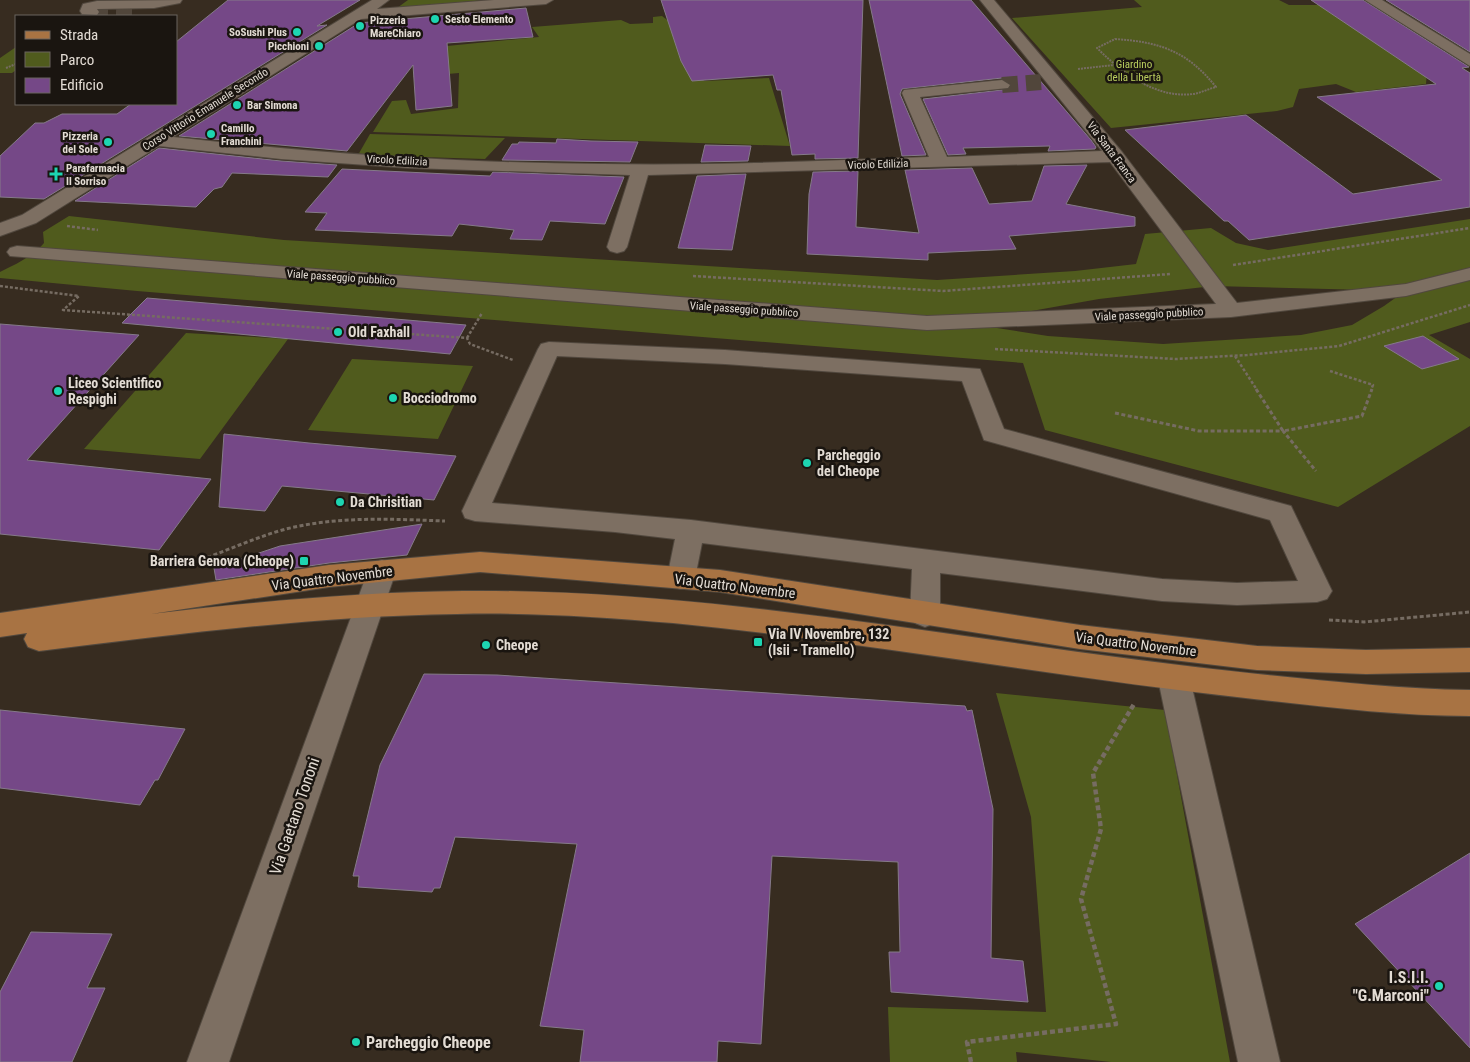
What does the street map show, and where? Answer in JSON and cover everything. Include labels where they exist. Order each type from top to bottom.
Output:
[{"type":"main road","name":"Via Quattro Novembre","points":[[0,625],[329,576],[480,562],[720,581],[925,615],[1126,644],[1257,658],[1366,662],[1470,660]]},
{"type":"main road","points":[[483,602],[541,584],[653,589],[681,578]]},
{"type":"main road","name":"Via Quattro Novembre","points":[[0,644],[204,618],[369,606],[483,602],[675,612],[859,634],[1174,679],[1416,704],[1470,702]]},
{"type":"main road","points":[[925,615],[953,634],[1038,647],[1075,665]]},
{"type":"main road","points":[[1174,679],[1202,667],[1307,676],[1401,678],[1439,676],[1470,664]]},
{"type":"street","points":[[92,12],[87,10],[88,7],[100,2],[154,3],[175,0]]},
{"type":"street","name":"Corso Vittorio Emanuele Secondo","points":[[16,242],[154,140],[382,0]]},
{"type":"street","points":[[480,6],[504,0]]},
{"type":"street","points":[[358,15],[546,0]]},
{"type":"street","name":"Via Santa Franca","points":[[987,0],[1049,78],[1116,156],[1231,310]]},
{"type":"street","points":[[1372,0],[1470,61]]},
{"type":"street","points":[[940,162],[910,93],[1002,85]]},
{"type":"street","name":"Vicolo Edilizia","points":[[154,140],[370,159],[524,167],[641,169],[1116,156]]},
{"type":"street","points":[[617,247],[641,169]]},
{"type":"street","name":"Viale passeggio pubblico","points":[[0,232],[13,234],[16,242],[927,323],[963,323],[1231,310],[1406,290],[1470,274]]},
{"type":"street","points":[[550,349],[725,357],[972,374],[993,434],[1281,513],[1317,591],[1237,594],[1162,590],[926,559],[691,530],[475,511],[550,349]]},
{"type":"street","points":[[681,578],[691,530]]},
{"type":"street","points":[[925,615],[926,559]]},
{"type":"street","name":"Via Gaetano Tononi","points":[[208,1062],[382,571]]},
{"type":"street","points":[[1174,679],[1259,1062]]},
{"type":"path","points":[[1049,78],[1114,65],[1132,79],[1161,90],[1190,94],[1216,87],[1200,67],[1171,50],[1147,41],[1115,39],[1097,48],[1114,65]]},
{"type":"path","points":[[6,68],[15,64]]},
{"type":"path","points":[[67,226],[105,231]]},
{"type":"path","points":[[688,276],[944,292],[1201,270],[1470,228]]},
{"type":"path","points":[[0,286],[79,296],[63,310],[467,338]]},
{"type":"path","points":[[467,338],[476,322]]},
{"type":"path","points":[[467,338],[470,344],[516,361]]},
{"type":"path","points":[[1235,356],[1283,431],[1316,471]]},
{"type":"path","points":[[1115,413],[1199,431],[1283,431],[1362,416],[1373,385],[1330,371]]},
{"type":"path","points":[[971,1062],[967,1042],[1116,1024],[1081,899],[1100,829],[1093,773],[1138,697]]},
{"type":"green space","points":[[408,0],[485,0],[397,8]]},
{"type":"green space","name":"Giardino della Libertà","points":[[1134,0],[1279,0],[1289,5],[1324,5],[1427,72],[1426,84],[1356,92],[1336,84],[1299,89],[1293,107],[1277,111],[1111,128],[1012,18],[1142,7]]},
{"type":"green space","points":[[662,16],[683,32],[704,81],[769,78],[790,146],[373,132],[392,101],[406,100],[411,114],[458,108],[459,73],[413,77],[437,47],[539,37],[532,27],[621,20],[630,24],[653,23],[653,17]]},
{"type":"green space","points":[[15,48],[15,71],[12,73],[0,73],[0,58]]},
{"type":"green space","points":[[370,134],[505,138],[485,159],[358,155]]},
{"type":"green space","points":[[69,216],[284,240],[937,280],[1075,271],[1136,264],[1145,234],[1211,228],[1236,243],[1268,250],[1470,219],[1470,322],[1429,335],[1470,359],[1470,426],[1338,507],[1045,430],[1023,363],[137,291],[0,278],[0,272],[29,256],[44,243],[43,232]],"holes":[[[1213,286],[1405,291],[1352,325],[1301,335],[1163,344],[1048,336],[965,323],[1099,299]]]},
{"type":"green space","points":[[186,333],[288,339],[200,459],[84,449]]},
{"type":"green space","name":"Bocciodromo","points":[[352,359],[473,366],[438,439],[308,430]]},
{"type":"green space","points":[[996,693],[1165,710],[1230,1062],[1111,1062],[1016,1052],[1017,1062],[890,1062],[888,1007],[1046,1012],[1031,817]]},
{"type":"building","points":[[228,0],[360,0],[317,26],[327,25],[44,199],[0,197],[0,156],[35,123],[44,123],[62,114],[117,114],[130,105],[178,105],[178,40]]},
{"type":"building","points":[[661,0],[863,0],[858,158],[815,159],[815,154],[792,155],[781,90],[777,90],[773,75],[692,81],[681,61]]},
{"type":"building","points":[[869,0],[971,0],[1091,140],[1096,147],[1095,149],[1048,151],[1050,146],[963,148],[966,154],[948,155],[923,99],[1010,89],[1012,85],[1002,78],[902,89],[900,94],[926,155],[902,156]]},
{"type":"building","points":[[1311,0],[1363,0],[1469,67],[1462,68],[1470,73],[1470,207],[1249,240],[1228,221],[1224,221],[1125,130],[1246,115],[1353,194],[1442,180],[1317,97],[1436,84]]},
{"type":"building","points":[[1386,0],[1470,0],[1470,52]]},
{"type":"building","points":[[526,8],[533,37],[447,43],[452,106],[416,110],[413,65],[347,151],[179,136],[359,23]]},
{"type":"building","points":[[557,139],[638,142],[630,162],[502,160],[512,144],[518,144],[519,142],[556,143]]},
{"type":"building","points":[[705,145],[751,146],[748,161],[701,162]]},
{"type":"building","points":[[159,148],[337,165],[328,177],[232,173],[222,187],[214,189],[196,207],[75,201]]},
{"type":"building","points":[[1087,165],[1066,204],[1135,217],[1135,226],[1009,236],[1016,249],[928,253],[928,260],[807,254],[809,194],[813,172],[858,171],[856,227],[919,233],[905,170],[972,168],[989,204],[1032,201],[1044,166]]},
{"type":"building","points":[[342,169],[490,176],[493,172],[624,177],[605,224],[550,221],[542,240],[510,239],[514,230],[459,224],[452,236],[315,230],[327,213],[305,212]]},
{"type":"building","points":[[746,174],[732,250],[678,248],[697,176]]},
{"type":"building","name":"Old Faxhall","points":[[147,298],[466,325],[450,354],[122,323]]},
{"type":"building","name":"Liceo Scientifico Respighi","points":[[0,324],[139,335],[27,460],[211,479],[159,550],[0,534]]},
{"type":"building","points":[[1423,336],[1459,359],[1422,369],[1384,346]]},
{"type":"building","points":[[224,434],[456,456],[434,500],[282,486],[265,511],[219,507]]},
{"type":"building","name":"Barriera Genova (Cheope)","points":[[422,524],[407,555],[329,563],[216,580],[214,568],[280,546]]},
{"type":"building","points":[[424,674],[497,675],[965,706],[967,711],[972,710],[993,809],[991,958],[1023,961],[1028,1002],[891,992],[889,952],[900,952],[898,862],[772,856],[761,1044],[718,1041],[717,1062],[580,1062],[584,1030],[540,1026],[577,844],[455,837],[440,888],[434,888],[432,892],[358,887],[359,876],[353,876],[380,765]]},
{"type":"building","points":[[0,710],[185,729],[158,780],[155,780],[140,805],[0,788]]},
{"type":"building","name":"I.S.I.I. \"G.Marconi\"","points":[[1470,853],[1470,1048],[1355,924]]},
{"type":"building","points":[[31,932],[112,934],[87,988],[105,988],[72,1062],[0,1062],[0,992]]},
{"type":"tunnel","points":[[92,12],[133,13]]},
{"type":"tunnel","points":[[1002,85],[1041,82]]},
{"type":"place","name":"Sesto Elemento","points":[[435,19]]},
{"type":"place","name":"Pizzeria MareChiaro","points":[[360,26]]},
{"type":"place","name":"SoSushi Plus","points":[[297,32]]},
{"type":"place","name":"Picchioni","points":[[319,46]]},
{"type":"place","name":"Bar Simona","points":[[237,105]]},
{"type":"place","name":"Camillo Franchini","points":[[211,134]]},
{"type":"place","name":"Pizzeria del Sole","points":[[108,142]]},
{"type":"place","name":"Parafarmacia Il Sorriso","points":[[56,174]]},
{"type":"place","name":"Old Faxhall","points":[[338,332]]},
{"type":"place","name":"Liceo Scientifico Respighi","points":[[58,391]]},
{"type":"place","name":"Bocciodromo","points":[[393,398]]},
{"type":"place","name":"Parcheggio del Cheope","points":[[807,463]]},
{"type":"place","name":"Da Chrisitian","points":[[340,502]]},
{"type":"place","name":"Barriera Genova (Cheope)","points":[[304,561]]},
{"type":"place","name":"Via IV Novembre, 132 (Isii - Tramello)","points":[[758,642]]},
{"type":"place","name":"Cheope","points":[[486,645]]},
{"type":"place","name":"I.S.I.I. \"G.Marconi\"","points":[[1439,986]]},
{"type":"place","name":"Parcheggio Cheope","points":[[356,1042]]}]
